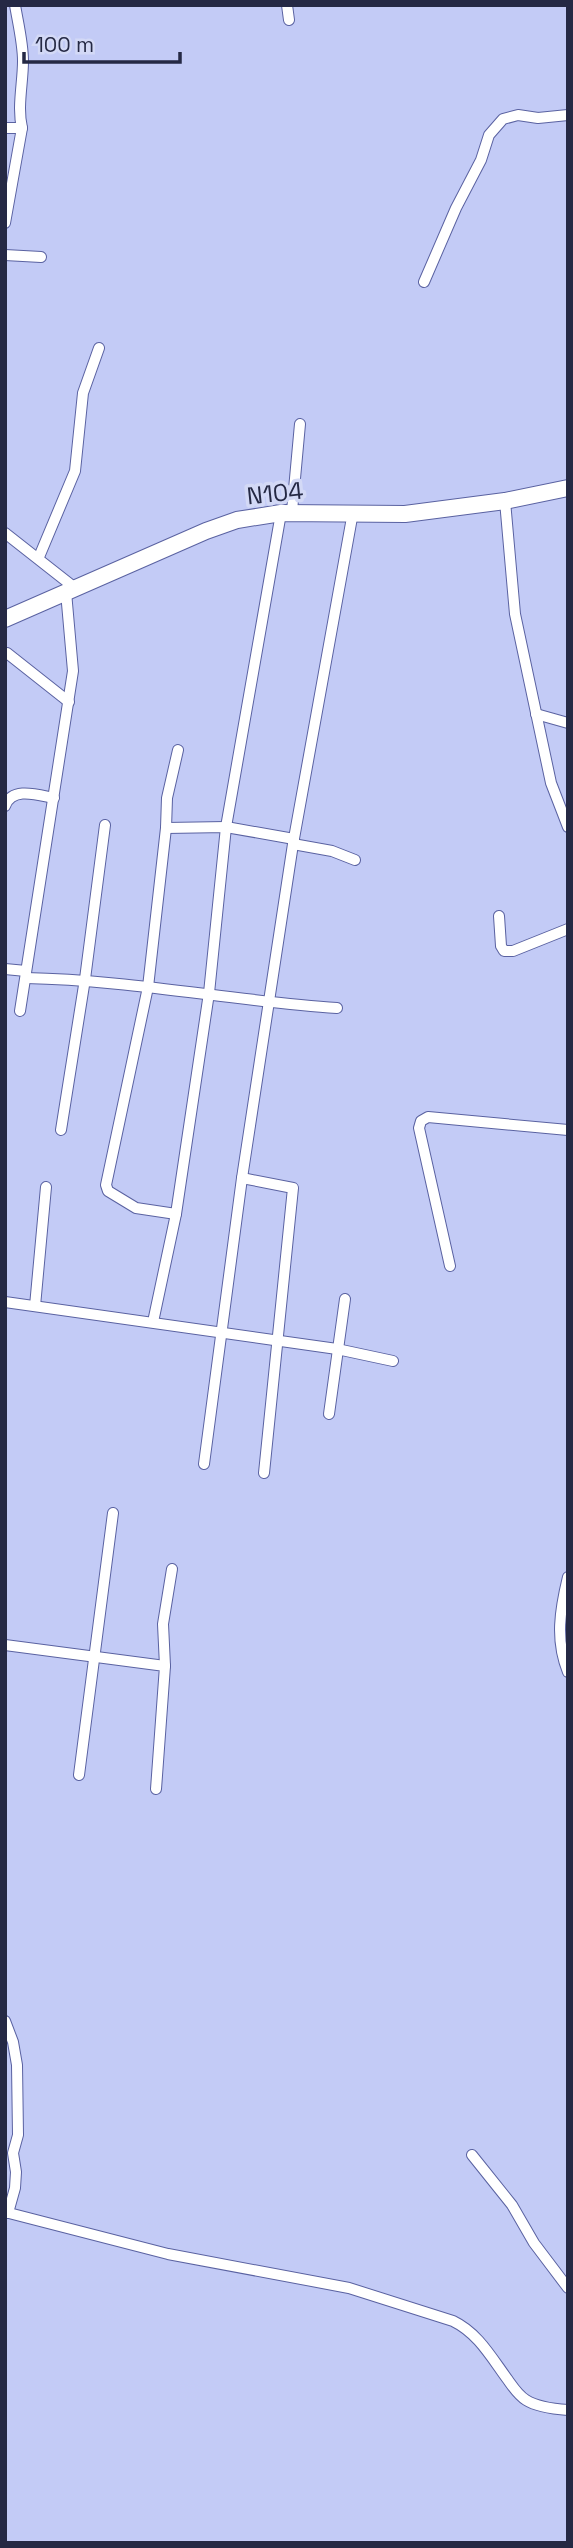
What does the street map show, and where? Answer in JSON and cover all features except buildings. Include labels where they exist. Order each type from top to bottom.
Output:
[{"type":"street","points":[[5,223],[22,128],[19,115],[23,58],[15,5]]},
{"type":"street","points":[[287,5],[289,20]]},
{"type":"street","points":[[424,282],[456,208],[481,160],[489,135],[503,120],[518,115],[538,118],[568,115]]},
{"type":"street","points":[[5,128],[22,128]]},
{"type":"street","points":[[5,256],[41,257]]},
{"type":"street","points":[[39,557],[75,471],[83,393],[99,348]]},
{"type":"street","points":[[153,1322],[176,1214],[209,993],[226,827],[287,512],[300,425]]},
{"type":"street","name":"N104","points":[[5,619],[237,520],[287,512],[405,514],[505,501],[568,488]]},
{"type":"street","points":[[505,501],[514,614],[551,783],[568,827]]},
{"type":"street","points":[[204,1464],[242,1178],[294,841],[353,512]]},
{"type":"street","points":[[5,533],[39,557],[71,590],[73,671],[20,1011]]},
{"type":"street","points":[[6,652],[69,702]]},
{"type":"street","points":[[536,714],[568,723]]},
{"type":"street","points":[[176,1214],[136,1208],[108,1191],[106,1185],[148,987],[167,798],[178,750]]},
{"type":"street","points":[[5,806],[13,794],[27,793],[54,798]]},
{"type":"street","points":[[61,1130],[85,979],[105,825]]},
{"type":"street","points":[[166,828],[226,827],[294,841],[355,860]]},
{"type":"street","points":[[499,916],[501,946],[504,951],[513,951],[568,929]]},
{"type":"street","points":[[5,969],[26,974],[209,993],[269,1003],[337,1007]]},
{"type":"street","points":[[450,1266],[419,1128],[421,1121],[428,1117],[568,1130]]},
{"type":"street","points":[[242,1178],[293,1188],[264,1473]]},
{"type":"street","points":[[34,1307],[46,1187]]},
{"type":"street","points":[[329,1414],[345,1299]]},
{"type":"street","points":[[5,1302],[337,1349],[393,1361]]},
{"type":"street","points":[[79,1774],[113,1513]]},
{"type":"street","points":[[156,1789],[165,1666],[163,1624],[172,1569]]},
{"type":"street","points":[[568,1577],[559,1621],[560,1652],[568,1672]]},
{"type":"street","points":[[5,1645],[165,1666]]},
{"type":"street","points":[[5,2021],[13,2042],[17,2065],[18,2135],[13,2153],[15,2188],[6,2213],[168,2254],[349,2288],[453,2321],[468,2328],[516,2392],[525,2399],[535,2404],[568,2410]]},
{"type":"street","points":[[472,2155],[512,2205],[534,2243],[568,2288]]}]
